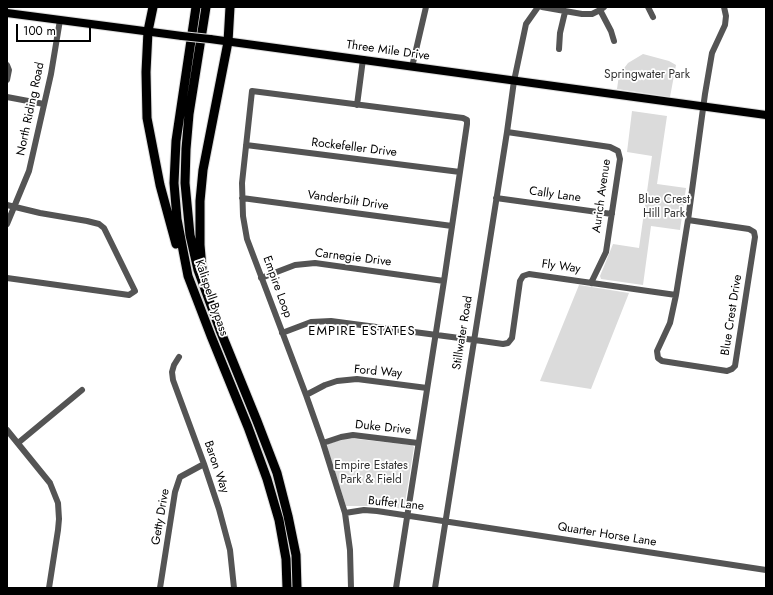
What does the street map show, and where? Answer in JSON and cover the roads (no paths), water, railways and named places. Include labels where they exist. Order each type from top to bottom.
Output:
[{"type":"highway","points":[[153,7],[148,31],[146,72],[147,118],[167,214],[175,242],[184,260]]},
{"type":"highway","name":"Kalispell Bypass","points":[[196,7],[179,113],[174,165],[174,200],[188,276],[245,420],[267,479],[279,520],[284,551],[287,588]]},
{"type":"highway","name":"Kalispell Bypass","points":[[206,7],[189,114],[185,164],[185,183],[190,235],[198,270],[204,287],[276,473],[288,516],[296,556],[297,588]]},
{"type":"highway","points":[[204,287],[200,245],[200,200],[203,170],[228,42],[230,7]]},
{"type":"main road","name":"Three Mile Drive","points":[[7,12],[766,115]]},
{"type":"street","points":[[412,67],[426,7]]},
{"type":"street","name":"Stillwater Road","points":[[435,588],[514,80],[526,24],[538,7]]},
{"type":"street","points":[[542,7],[582,14],[592,14],[602,9],[614,42]]},
{"type":"street","points":[[648,7],[654,17]]},
{"type":"street","name":"Blue Crest Drive","points":[[688,220],[748,228],[754,232],[755,237],[735,366],[732,369],[727,370],[662,361],[658,358],[657,351],[670,322],[676,295],[712,53],[725,25],[726,16],[724,7]]},
{"type":"street","points":[[559,49],[560,33],[565,12]]},
{"type":"street","name":"North Riding Road","points":[[7,224],[29,171],[44,104],[60,20]]},
{"type":"street","points":[[357,104],[363,60]]},
{"type":"street","points":[[7,65],[9,70],[7,80]]},
{"type":"street","name":"Empire Loop","points":[[351,588],[350,550],[345,512],[306,394],[247,239],[243,216],[242,183],[252,91],[463,118],[467,120],[436,335],[406,515],[396,588]]},
{"type":"street","points":[[7,97],[44,104]]},
{"type":"street","name":"Aurich Avenue","points":[[507,132],[610,147],[618,151],[620,159],[606,252],[592,283]]},
{"type":"street","name":"Rockefeller Drive","points":[[246,145],[460,172]]},
{"type":"street","name":"Vanderbilt Drive","points":[[242,198],[452,226]]},
{"type":"street","name":"Cally Lane","points":[[496,198],[612,214]]},
{"type":"street","points":[[7,205],[40,214],[99,224],[104,228],[135,291],[129,295],[7,278]]},
{"type":"street","name":"Carnegie Drive","points":[[261,278],[295,265],[315,263],[444,280]]},
{"type":"street","name":"Fly Way","points":[[473,340],[503,344],[508,343],[512,338],[520,281],[523,276],[529,274],[676,295]]},
{"type":"street","points":[[282,333],[311,322],[331,321],[473,340]]},
{"type":"street","name":"Baron Way","points":[[179,357],[172,372],[173,380],[219,508],[230,550],[234,588]]},
{"type":"street","name":"Ford Way","points":[[306,394],[337,381],[357,379],[427,388]]},
{"type":"street","points":[[18,443],[82,390]]},
{"type":"street","points":[[7,430],[50,483],[58,503],[58,530],[50,588]]},
{"type":"street","name":"Duke Drive","points":[[323,443],[353,435],[418,443]]},
{"type":"street","name":"Getty Drive","points":[[160,588],[176,492],[180,477],[204,464]]},
{"type":"street","name":"Buffet Lane","points":[[345,512],[370,511],[445,520]]},
{"type":"street","name":"Quarter Horse Lane","points":[[445,520],[766,570]]},
{"type":"district","name":"EMPIRE ESTATES","points":[[362,332]]},
{"type":"park label","name":"Springwater Park","points":[[647,75]]},
{"type":"park label","name":"Blue Crest Hill Park","points":[[664,207]]},
{"type":"park label","name":"Empire Estates Park & Field","points":[[371,473]]}]
